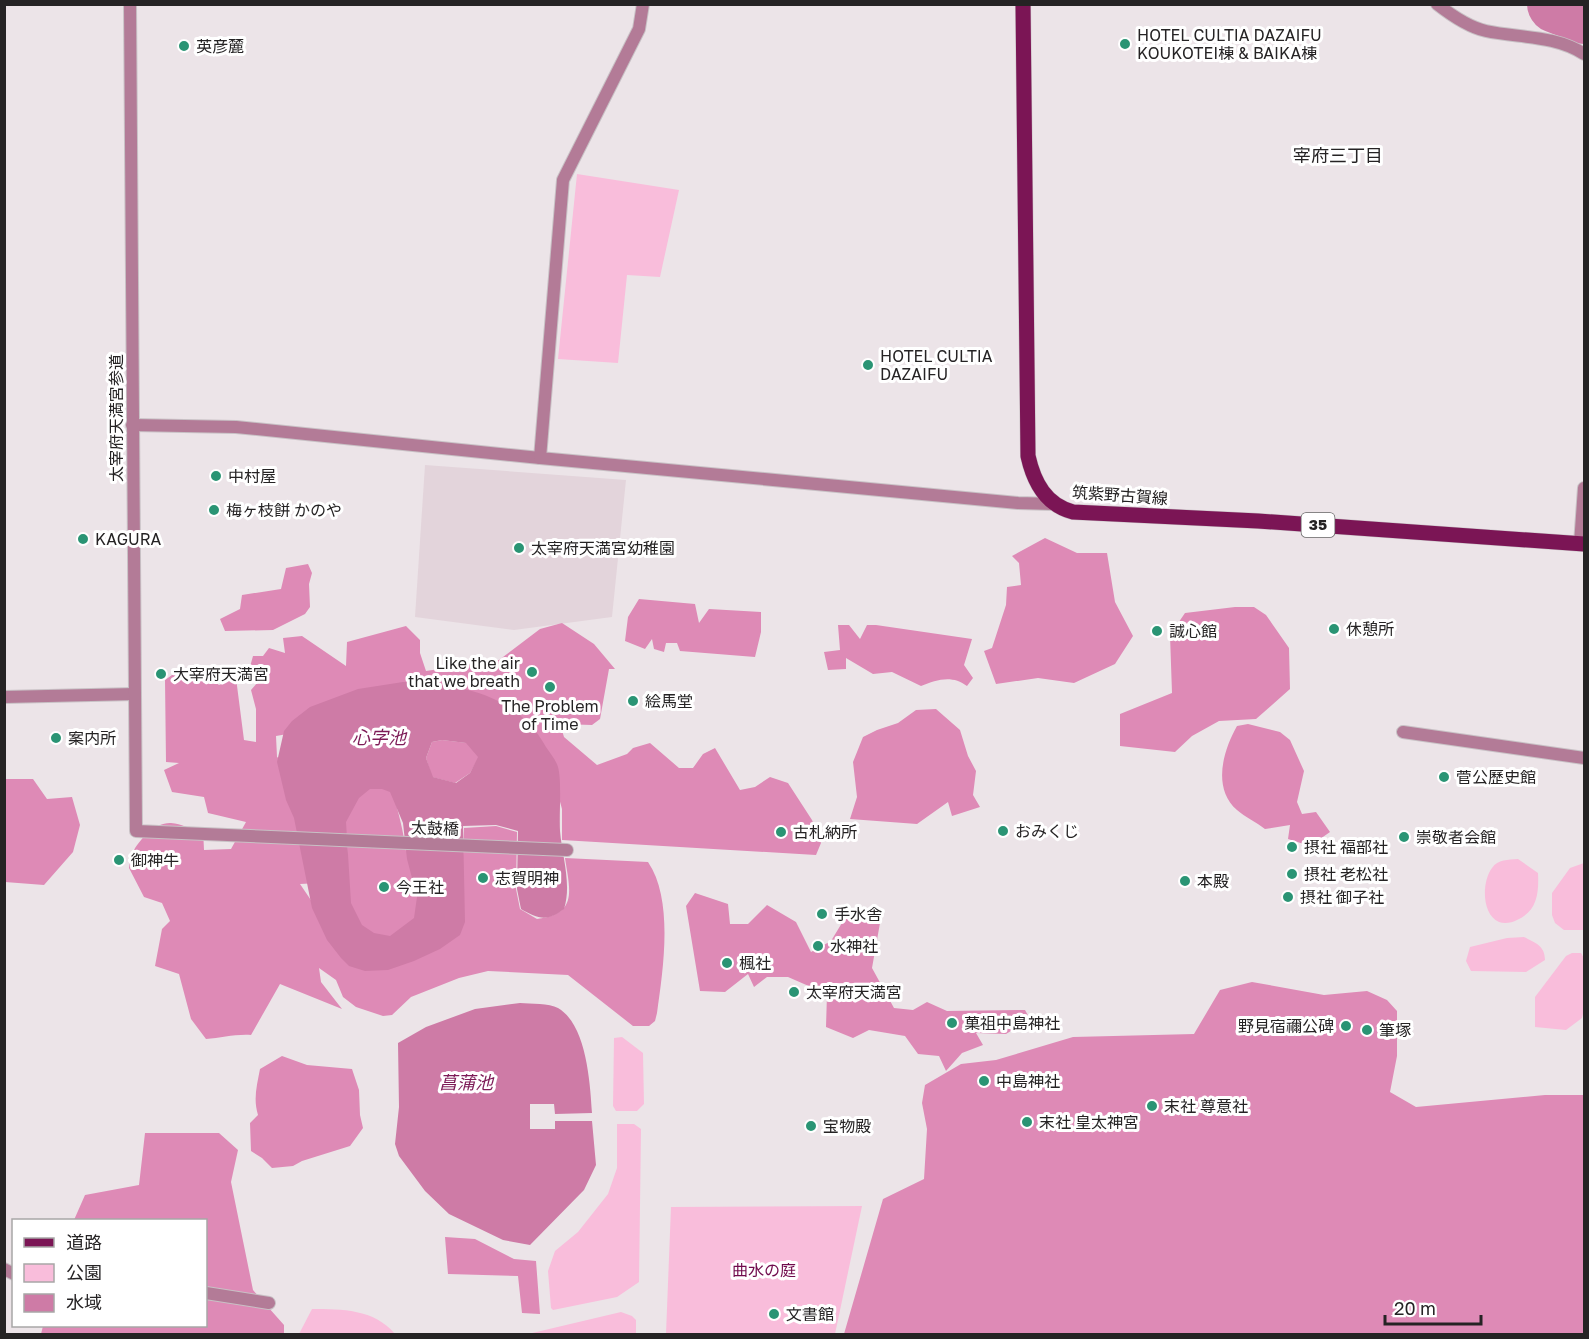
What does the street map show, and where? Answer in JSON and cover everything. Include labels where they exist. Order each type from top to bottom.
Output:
[{"type":"main road","name":"筑紫野古賀線","points":[[1023,4],[1028,456],[1032,473],[1054,504],[1073,512],[1258,521],[1582,544]]},
{"type":"street","name":"太宰府天満宮参道","points":[[130,4],[136,831],[351,840]]},
{"type":"street","points":[[540,458],[564,180],[639,29],[643,4]]},
{"type":"street","points":[[1437,4],[1455,17],[1484,30],[1538,37],[1584,54]]},
{"type":"street","points":[[132,425],[236,427],[1006,502],[1054,504]]},
{"type":"street","points":[[1582,544],[1584,488]]},
{"type":"street","points":[[4,697],[135,694]]},
{"type":"street","points":[[1403,732],[1584,758]]},
{"type":"street","name":"太鼓橋","points":[[351,840],[567,849]]},
{"type":"street","points":[[207,1293],[269,1303]]},
{"type":"shaded area","name":"太宰府天満宮幼稚園","points":[[425,465],[626,480],[612,617],[514,630],[415,617]]},
{"type":"shaded area","points":[[1045,538],[1077,553],[1107,553],[1115,602],[1133,636],[1115,664],[1074,683],[1038,678],[996,684],[984,651],[992,648],[1006,605],[1007,587],[1021,585],[1019,563],[1012,556]]},
{"type":"shaded area","points":[[308,564],[312,573],[309,584],[310,607],[305,614],[273,630],[225,631],[220,619],[240,609],[242,595],[281,589],[286,568]]},
{"type":"shaded area","points":[[639,599],[695,604],[699,623],[709,609],[761,612],[761,632],[755,657],[680,651],[677,643],[666,643],[664,652],[654,649],[652,639],[645,649],[625,641],[628,617]]},
{"type":"shaded area","points":[[1254,607],[1266,615],[1289,648],[1290,689],[1256,719],[1219,721],[1192,736],[1175,752],[1120,746],[1120,714],[1172,693],[1170,635],[1185,613]]},
{"type":"shaded area","points":[[562,623],[594,644],[615,669],[609,669],[600,719],[592,725],[560,724],[564,737],[597,765],[627,754],[633,748],[650,743],[679,768],[693,768],[703,754],[715,748],[740,790],[755,787],[770,777],[788,783],[812,820],[821,843],[816,855],[562,840],[562,809],[550,765],[510,723],[293,733],[276,736],[277,757],[300,773],[384,760],[406,851],[463,855],[464,828],[496,826],[517,832],[516,889],[520,909],[537,919],[559,912],[565,906],[569,890],[565,858],[648,862],[656,878],[664,915],[664,956],[657,1013],[655,1021],[649,1026],[633,1026],[568,975],[488,971],[459,978],[411,997],[392,1015],[383,1016],[356,1007],[343,997],[336,980],[319,968],[321,982],[342,1009],[280,984],[251,1035],[206,1039],[191,1019],[179,974],[155,966],[162,929],[170,921],[162,903],[144,897],[129,868],[133,852],[141,841],[165,823],[203,829],[204,850],[231,849],[246,822],[208,813],[204,797],[172,792],[164,770],[179,763],[166,762],[165,680],[179,670],[190,683],[202,672],[219,685],[236,678],[244,740],[256,742],[256,709],[251,690],[258,682],[248,674],[253,656],[263,656],[269,648],[285,653],[283,638],[302,636],[346,666],[347,642],[406,626],[420,640],[420,653],[426,671],[499,660],[540,629]],"holes":[[[347,833],[348,898],[319,912],[300,884],[320,883]]]},
{"type":"shaded area","points":[[838,625],[849,625],[860,639],[867,625],[876,625],[972,639],[964,665],[973,678],[967,686],[956,680],[945,679],[921,686],[892,672],[873,674],[846,658],[846,669],[828,670],[824,652],[840,650]]},
{"type":"shaded area","points":[[936,709],[960,730],[968,756],[976,771],[973,795],[980,807],[952,816],[948,802],[917,824],[850,819],[857,797],[853,762],[863,737],[898,723],[916,710]]},
{"type":"shaded area","points":[[1248,724],[1280,732],[1290,740],[1304,771],[1297,802],[1302,814],[1316,812],[1330,832],[1310,846],[1288,839],[1290,825],[1265,829],[1240,813],[1229,801],[1222,780],[1224,758],[1237,726]]},
{"type":"shaded area","points":[[442,740],[467,743],[479,757],[470,773],[455,783],[432,777],[426,758],[432,742]]},
{"type":"shaded area","points":[[4,779],[33,779],[47,799],[72,797],[80,825],[73,852],[44,885],[5,882]]},
{"type":"shaded area","points":[[695,893],[728,904],[730,924],[748,924],[767,905],[796,922],[811,952],[831,941],[851,908],[874,916],[880,923],[872,968],[894,1008],[913,1010],[927,1002],[947,1011],[1025,1010],[1030,1019],[1006,1034],[976,1033],[983,1045],[962,1053],[946,1071],[939,1056],[918,1054],[905,1036],[869,1030],[853,1038],[826,1027],[827,994],[788,977],[767,977],[754,987],[748,974],[725,992],[700,991],[686,906]]},
{"type":"shaded area","points":[[1252,982],[1324,995],[1367,991],[1387,1000],[1397,1011],[1397,1056],[1390,1092],[1416,1107],[1545,1095],[1584,1095],[1584,1334],[844,1334],[883,1199],[924,1179],[927,1129],[922,1103],[925,1085],[961,1064],[996,1060],[1073,1037],[1194,1034],[1220,990]]},
{"type":"shaded area","points":[[282,1056],[307,1065],[352,1069],[359,1090],[363,1128],[350,1146],[293,1166],[272,1168],[251,1151],[250,1123],[258,1115],[256,1098],[260,1069]]},
{"type":"shaded area","points":[[145,1133],[219,1133],[238,1150],[231,1182],[253,1290],[284,1325],[284,1334],[41,1334],[43,1327],[207,1327],[207,1219],[74,1219],[85,1195],[139,1185]]},
{"type":"shaded area","points":[[445,1237],[475,1239],[514,1259],[536,1261],[540,1314],[522,1313],[518,1276],[448,1274]]},
{"type":"green space","points":[[577,174],[679,190],[660,277],[627,275],[618,363],[558,359]]},
{"type":"green space","points":[[1518,859],[1538,873],[1537,895],[1533,907],[1524,916],[1513,922],[1501,923],[1493,918],[1486,905],[1486,881],[1497,863]]},
{"type":"green space","points":[[1584,863],[1584,930],[1564,930],[1555,923],[1552,915],[1552,893],[1570,868]]},
{"type":"green space","points":[[1524,937],[1542,948],[1545,960],[1526,972],[1471,971],[1466,961],[1470,947],[1507,938]]},
{"type":"green space","points":[[1581,953],[1584,958],[1582,1018],[1566,1030],[1535,1027],[1535,997],[1566,956]]},
{"type":"green space","points":[[622,1037],[643,1053],[644,1104],[637,1111],[616,1111],[613,1106],[614,1038]]},
{"type":"green space","points":[[617,1124],[634,1124],[641,1129],[639,1282],[617,1297],[553,1310],[548,1271],[555,1251],[578,1232],[608,1194],[617,1168]]},
{"type":"green space","name":"曲水の庭","points":[[862,1206],[835,1334],[666,1334],[671,1207]]},
{"type":"green space","points":[[312,1309],[346,1310],[367,1315],[387,1326],[395,1334],[299,1334]]},
{"type":"green space","points":[[621,1312],[636,1320],[636,1334],[528,1334]]},
{"type":"water","name":"心字池","points":[[403,682],[465,689],[502,703],[519,714],[534,729],[554,759],[559,773],[560,831],[567,880],[564,909],[552,916],[542,918],[521,909],[517,889],[518,831],[496,825],[463,826],[465,922],[460,935],[440,949],[388,970],[365,971],[349,966],[341,958],[327,940],[312,908],[294,818],[286,800],[277,762],[284,731],[292,721],[310,707],[358,689]],"holes":[[[442,740],[466,743],[478,757],[470,773],[456,783],[433,777],[426,758],[432,742]],[[370,789],[390,792],[403,823],[407,859],[417,897],[414,918],[390,936],[374,933],[362,925],[351,903],[346,822],[359,798]]]},
{"type":"water","name":"菖蒲池","points":[[520,1003],[554,1006],[568,1016],[581,1041],[585,1056],[592,1113],[555,1114],[554,1104],[530,1104],[530,1129],[555,1129],[555,1121],[592,1121],[596,1165],[584,1190],[530,1245],[503,1240],[449,1214],[425,1191],[399,1156],[395,1144],[399,1107],[398,1043],[426,1027],[475,1009]]},
{"type":"waterway","points":[[1556,4],[1584,15]]},
{"type":"place","name":"HOTEL CULTIA DAZAIFU KOUKOTEI棟 & BAIKA棟","points":[[1125,44]]},
{"type":"place","name":"英彦麓","points":[[184,46]]},
{"type":"place","name":"HOTEL CULTIA DAZAIFU","points":[[868,365]]},
{"type":"place","name":"中村屋","points":[[216,476]]},
{"type":"place","name":"梅ヶ枝餅 かのや","points":[[214,510]]},
{"type":"place","name":"KAGURA","points":[[83,539]]},
{"type":"place","name":"太宰府天満宮幼稚園","points":[[519,548]]},
{"type":"place","name":"休憩所","points":[[1334,629]]},
{"type":"place","name":"誠心館","points":[[1157,631]]},
{"type":"place","name":"Like the air that we breath","points":[[532,672]]},
{"type":"place","name":"大宰府天満宮","points":[[161,674]]},
{"type":"place","name":"The Problem of Time","points":[[550,687]]},
{"type":"place","name":"絵馬堂","points":[[633,701]]},
{"type":"place","name":"案内所","points":[[56,738]]},
{"type":"place","name":"菅公歷史館","points":[[1444,777]]},
{"type":"place","name":"おみくじ","points":[[1003,831]]},
{"type":"place","name":"古札納所","points":[[781,832]]},
{"type":"place","name":"崇敬者会館","points":[[1404,837]]},
{"type":"place","name":"摂社 福部社","points":[[1292,847]]},
{"type":"place","name":"御神牛","points":[[119,860]]},
{"type":"place","name":"摂社 老松社","points":[[1292,874]]},
{"type":"place","name":"志賀明神","points":[[483,878]]},
{"type":"place","name":"本殿","points":[[1185,881]]},
{"type":"place","name":"今王社","points":[[384,887]]},
{"type":"place","name":"摂社 御子社","points":[[1288,897]]},
{"type":"place","name":"手水舎","points":[[822,914]]},
{"type":"place","name":"水神社","points":[[818,946]]},
{"type":"place","name":"楓社","points":[[727,963]]},
{"type":"place","name":"太宰府天満宮","points":[[794,992]]},
{"type":"place","name":"菓祖中島神社","points":[[952,1023]]},
{"type":"place","name":"野見宿禰公碑","points":[[1346,1026]]},
{"type":"place","name":"筆塚","points":[[1367,1030]]},
{"type":"place","name":"中島神社","points":[[984,1081]]},
{"type":"place","name":"末社 尊意社","points":[[1152,1106]]},
{"type":"place","name":"末社 皇太神宮","points":[[1027,1122]]},
{"type":"place","name":"宝物殿","points":[[811,1126]]},
{"type":"place","name":"文書館","points":[[774,1314]]},
{"type":"district","name":"宰府三丁目","points":[[1338,156]]}]
